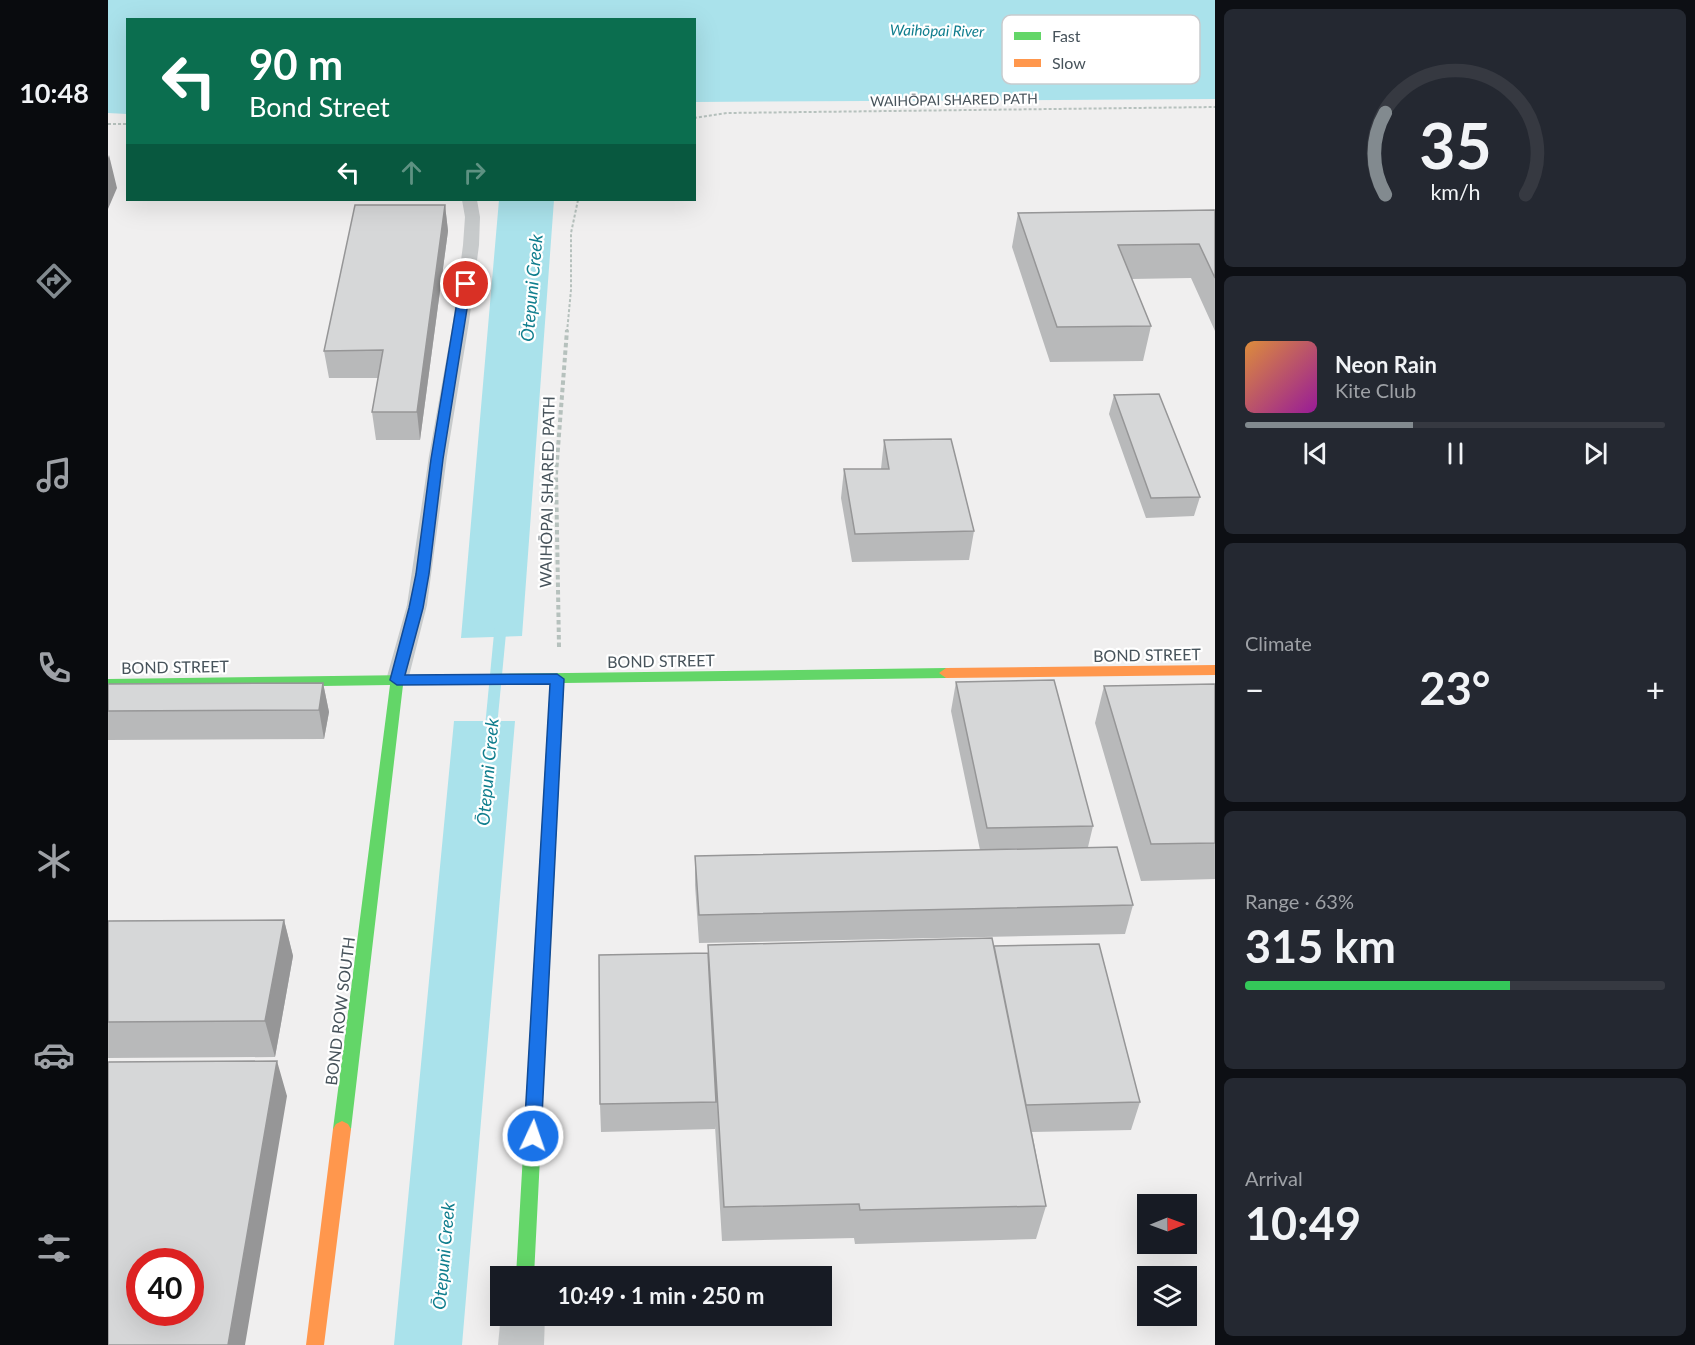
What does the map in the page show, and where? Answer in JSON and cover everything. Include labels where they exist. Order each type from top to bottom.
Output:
[{"type":"street","name":"BOND STREET","points":[[108,684],[1215,670]]},
{"type":"street","points":[[525,1266],[552,679]]},
{"type":"street","name":"BOND ROW SOUTH","points":[[315,1345],[397,680]]},
{"type":"street","points":[[521,1345],[522,1326]]},
{"type":"lane","points":[[397,680],[416,608],[422,574],[437,459],[471,252],[473,209],[470,201]]},
{"type":"path","name":"WAIHŌPAI SHARED PATH","points":[[696,118],[727,113],[1215,108]]},
{"type":"path","points":[[108,124],[126,124]]},
{"type":"path","name":"WAIHŌPAI SHARED PATH","points":[[552,679],[559,643],[557,437],[571,286],[573,214],[578,201]]},
{"type":"water","name":"Waihōpai River","points":[[108,0],[1215,0],[1215,99],[696,102],[696,18],[126,18],[126,114],[108,113]]},
{"type":"water","points":[[499,201],[554,201],[522,636],[461,638]]},
{"type":"water","points":[[454,721],[515,721],[462,1345],[394,1345]]},
{"type":"building","points":[[355,205],[445,205],[417,412],[372,412],[383,350],[324,351]]},
{"type":"building","points":[[1215,210],[1215,278],[1199,244],[1118,245],[1151,326],[1057,327],[1018,213]]},
{"type":"building","points":[[1159,394],[1200,497],[1151,498],[1114,395]]},
{"type":"building","points":[[951,439],[974,531],[855,534],[844,469],[889,469],[884,440]]},
{"type":"building","points":[[1054,680],[1093,826],[987,828],[956,682]]},
{"type":"building","points":[[323,683],[319,710],[108,711],[108,684]]},
{"type":"building","points":[[1215,684],[1215,843],[1151,844],[1104,686]]},
{"type":"building","points":[[1117,847],[1133,905],[699,915],[695,856]]},
{"type":"building","points":[[284,920],[265,1021],[108,1022],[108,921]]},
{"type":"building","points":[[992,938],[1046,1206],[860,1210],[859,1204],[724,1207],[708,945]]},
{"type":"building","points":[[1099,944],[1140,1102],[1026,1105],[994,946]]},
{"type":"building","points":[[708,953],[716,1102],[600,1104],[599,955]]},
{"type":"building","points":[[277,1061],[228,1345],[108,1345],[108,1062]]},
{"type":"waterway","name":"Ōtepuni Creek","points":[[490,737],[501,623]]},
{"type":"traffic: fast","points":[[108,684],[946,673]]},
{"type":"traffic: fast","points":[[526,1266],[557,679]]},
{"type":"traffic: fast","points":[[342,1129],[397,680]]},
{"type":"traffic: slow","points":[[946,673],[1215,670]]},
{"type":"traffic: slow","points":[[315,1345],[342,1129]]},
{"type":"route","points":[[466,284],[437,459],[422,574],[416,608],[397,680],[557,679],[533,1136]]}]
